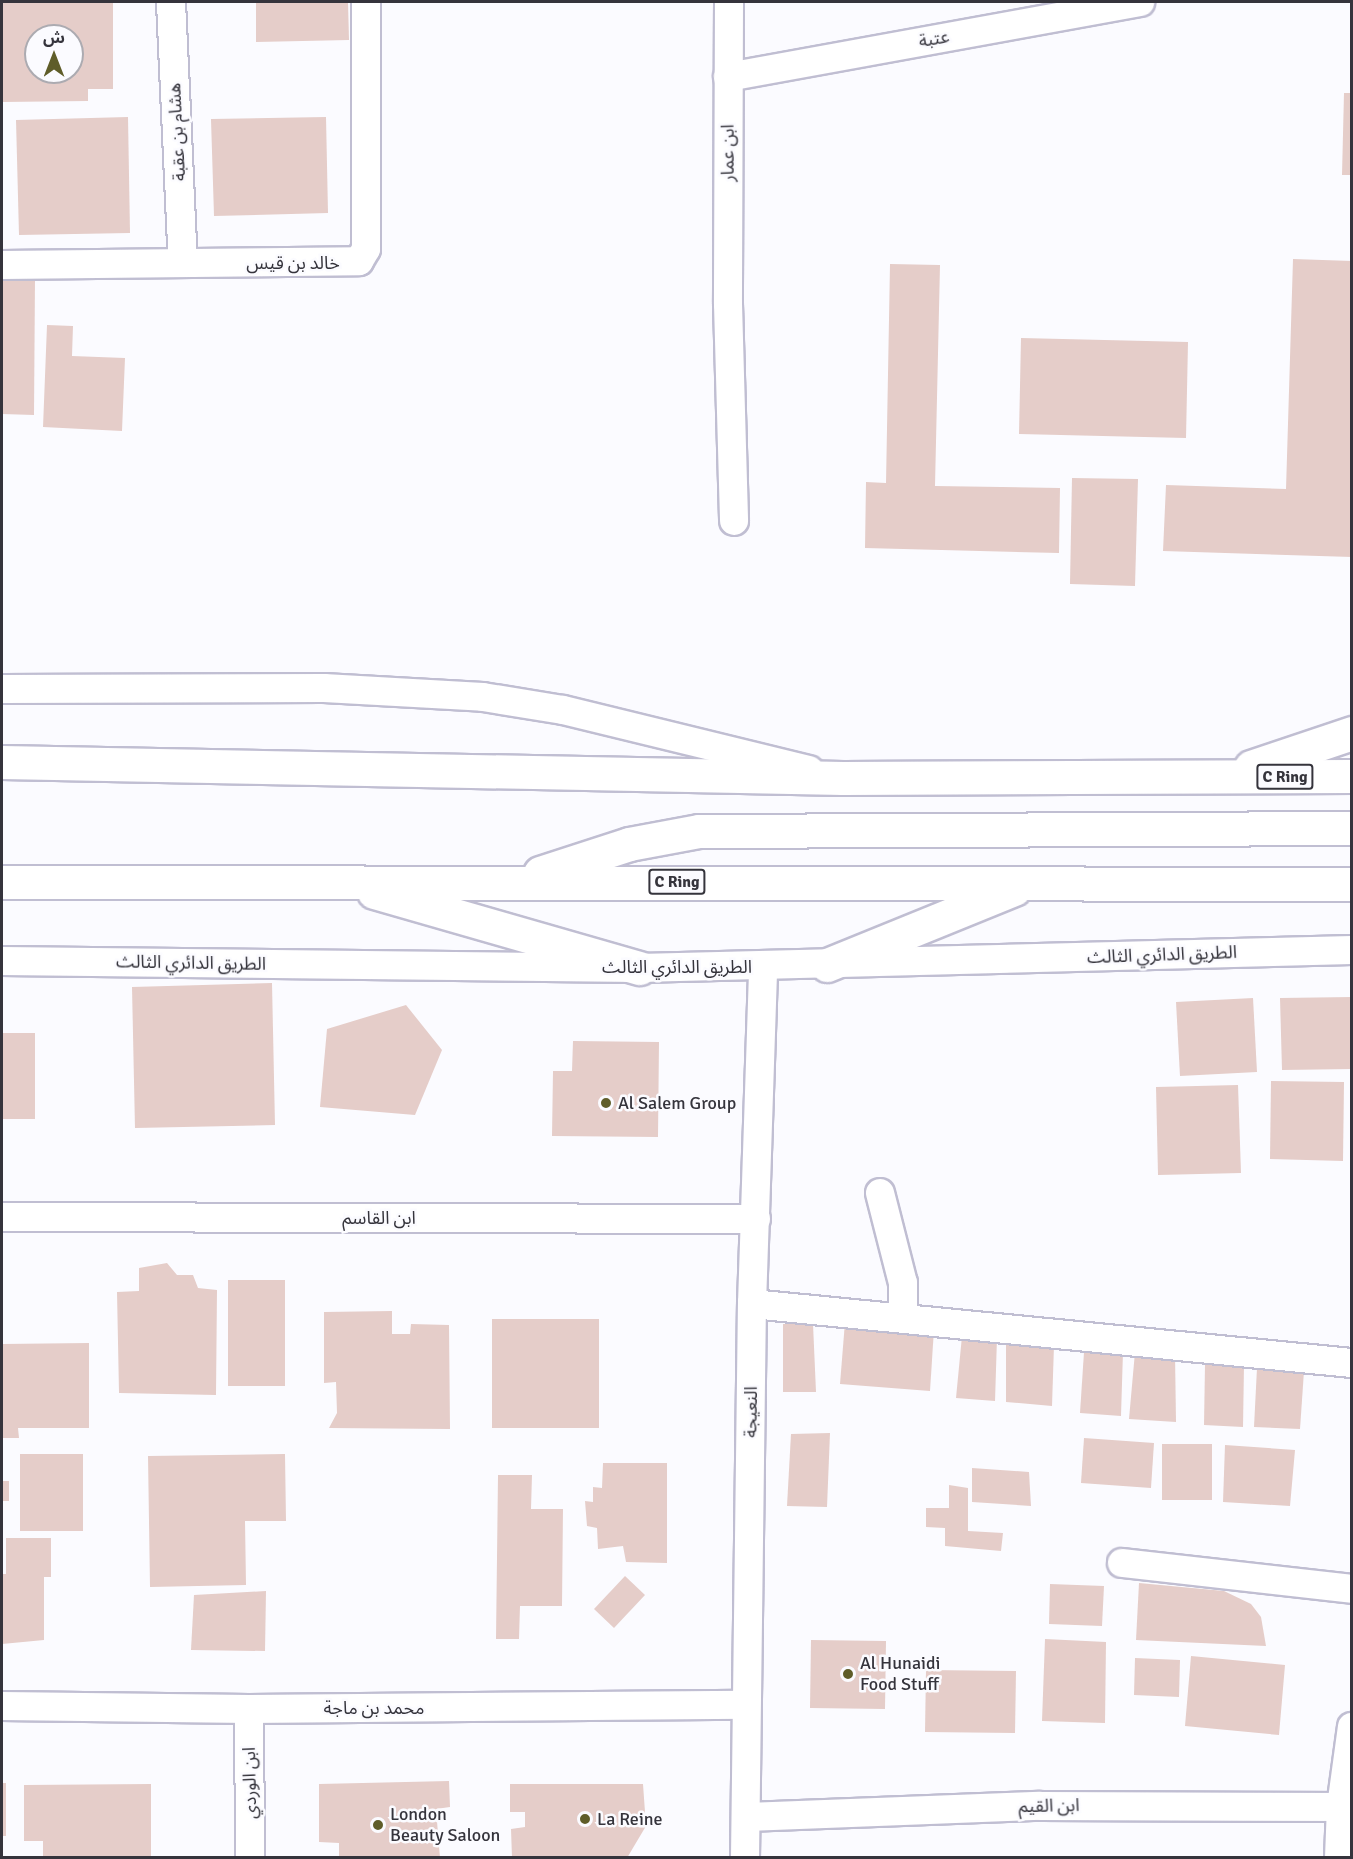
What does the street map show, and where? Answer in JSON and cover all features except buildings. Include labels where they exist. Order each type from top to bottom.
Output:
[{"type":"highway","points":[[1218,778],[1352,733]]},
{"type":"highway","name":"C Ring","points":[[2,762],[843,778],[1352,777]]},
{"type":"highway","points":[[513,882],[629,843],[699,831],[1352,828]]},
{"type":"highway","points":[[338,881],[639,968]]},
{"type":"highway","name":"C Ring","points":[[2,882],[1352,884]]},
{"type":"highway","points":[[827,965],[1031,882]]},
{"type":"street","name":"هشام بن عقبة","points":[[171,2],[183,262]]},
{"type":"street","name":"خالد بن قيس","points":[[2,265],[183,262],[351,263],[363,256],[366,2]]},
{"type":"street","name":"ابن عمار","points":[[729,2],[728,304],[734,521]]},
{"type":"street","name":"عتبة","points":[[728,77],[1140,2]]},
{"type":"street","points":[[2,689],[324,688],[483,697],[563,710],[843,778]]},
{"type":"street","name":"الطريق الدائري الثالث","points":[[2,961],[639,968],[763,967],[1352,950]]},
{"type":"street","name":"النعيجة","points":[[745,1857],[752,1304],[763,967]]},
{"type":"street","points":[[880,1193],[903,1283],[903,1317]]},
{"type":"street","name":"ابن القاسم","points":[[2,1217],[756,1219]]},
{"type":"street","points":[[752,1304],[903,1317],[1352,1363]]},
{"type":"street","points":[[1122,1563],[1352,1589]]},
{"type":"street","name":"محمد بن ماجة","points":[[2,1706],[249,1709],[746,1705]]},
{"type":"street","name":"ابن الوردي","points":[[249,1709],[250,1857]]},
{"type":"street","points":[[1340,1857],[1352,1727]]},
{"type":"street","name":"ابن القيم","points":[[747,1817],[1040,1806],[1346,1807]]},
{"type":"place","name":"Al Salem Group","points":[[606,1103]]},
{"type":"place","name":"Al Hunaidi Food Stuff","points":[[848,1674]]},
{"type":"place","name":"La Reine","points":[[585,1819]]},
{"type":"place","name":"London Beauty Saloon","points":[[378,1825]]}]
